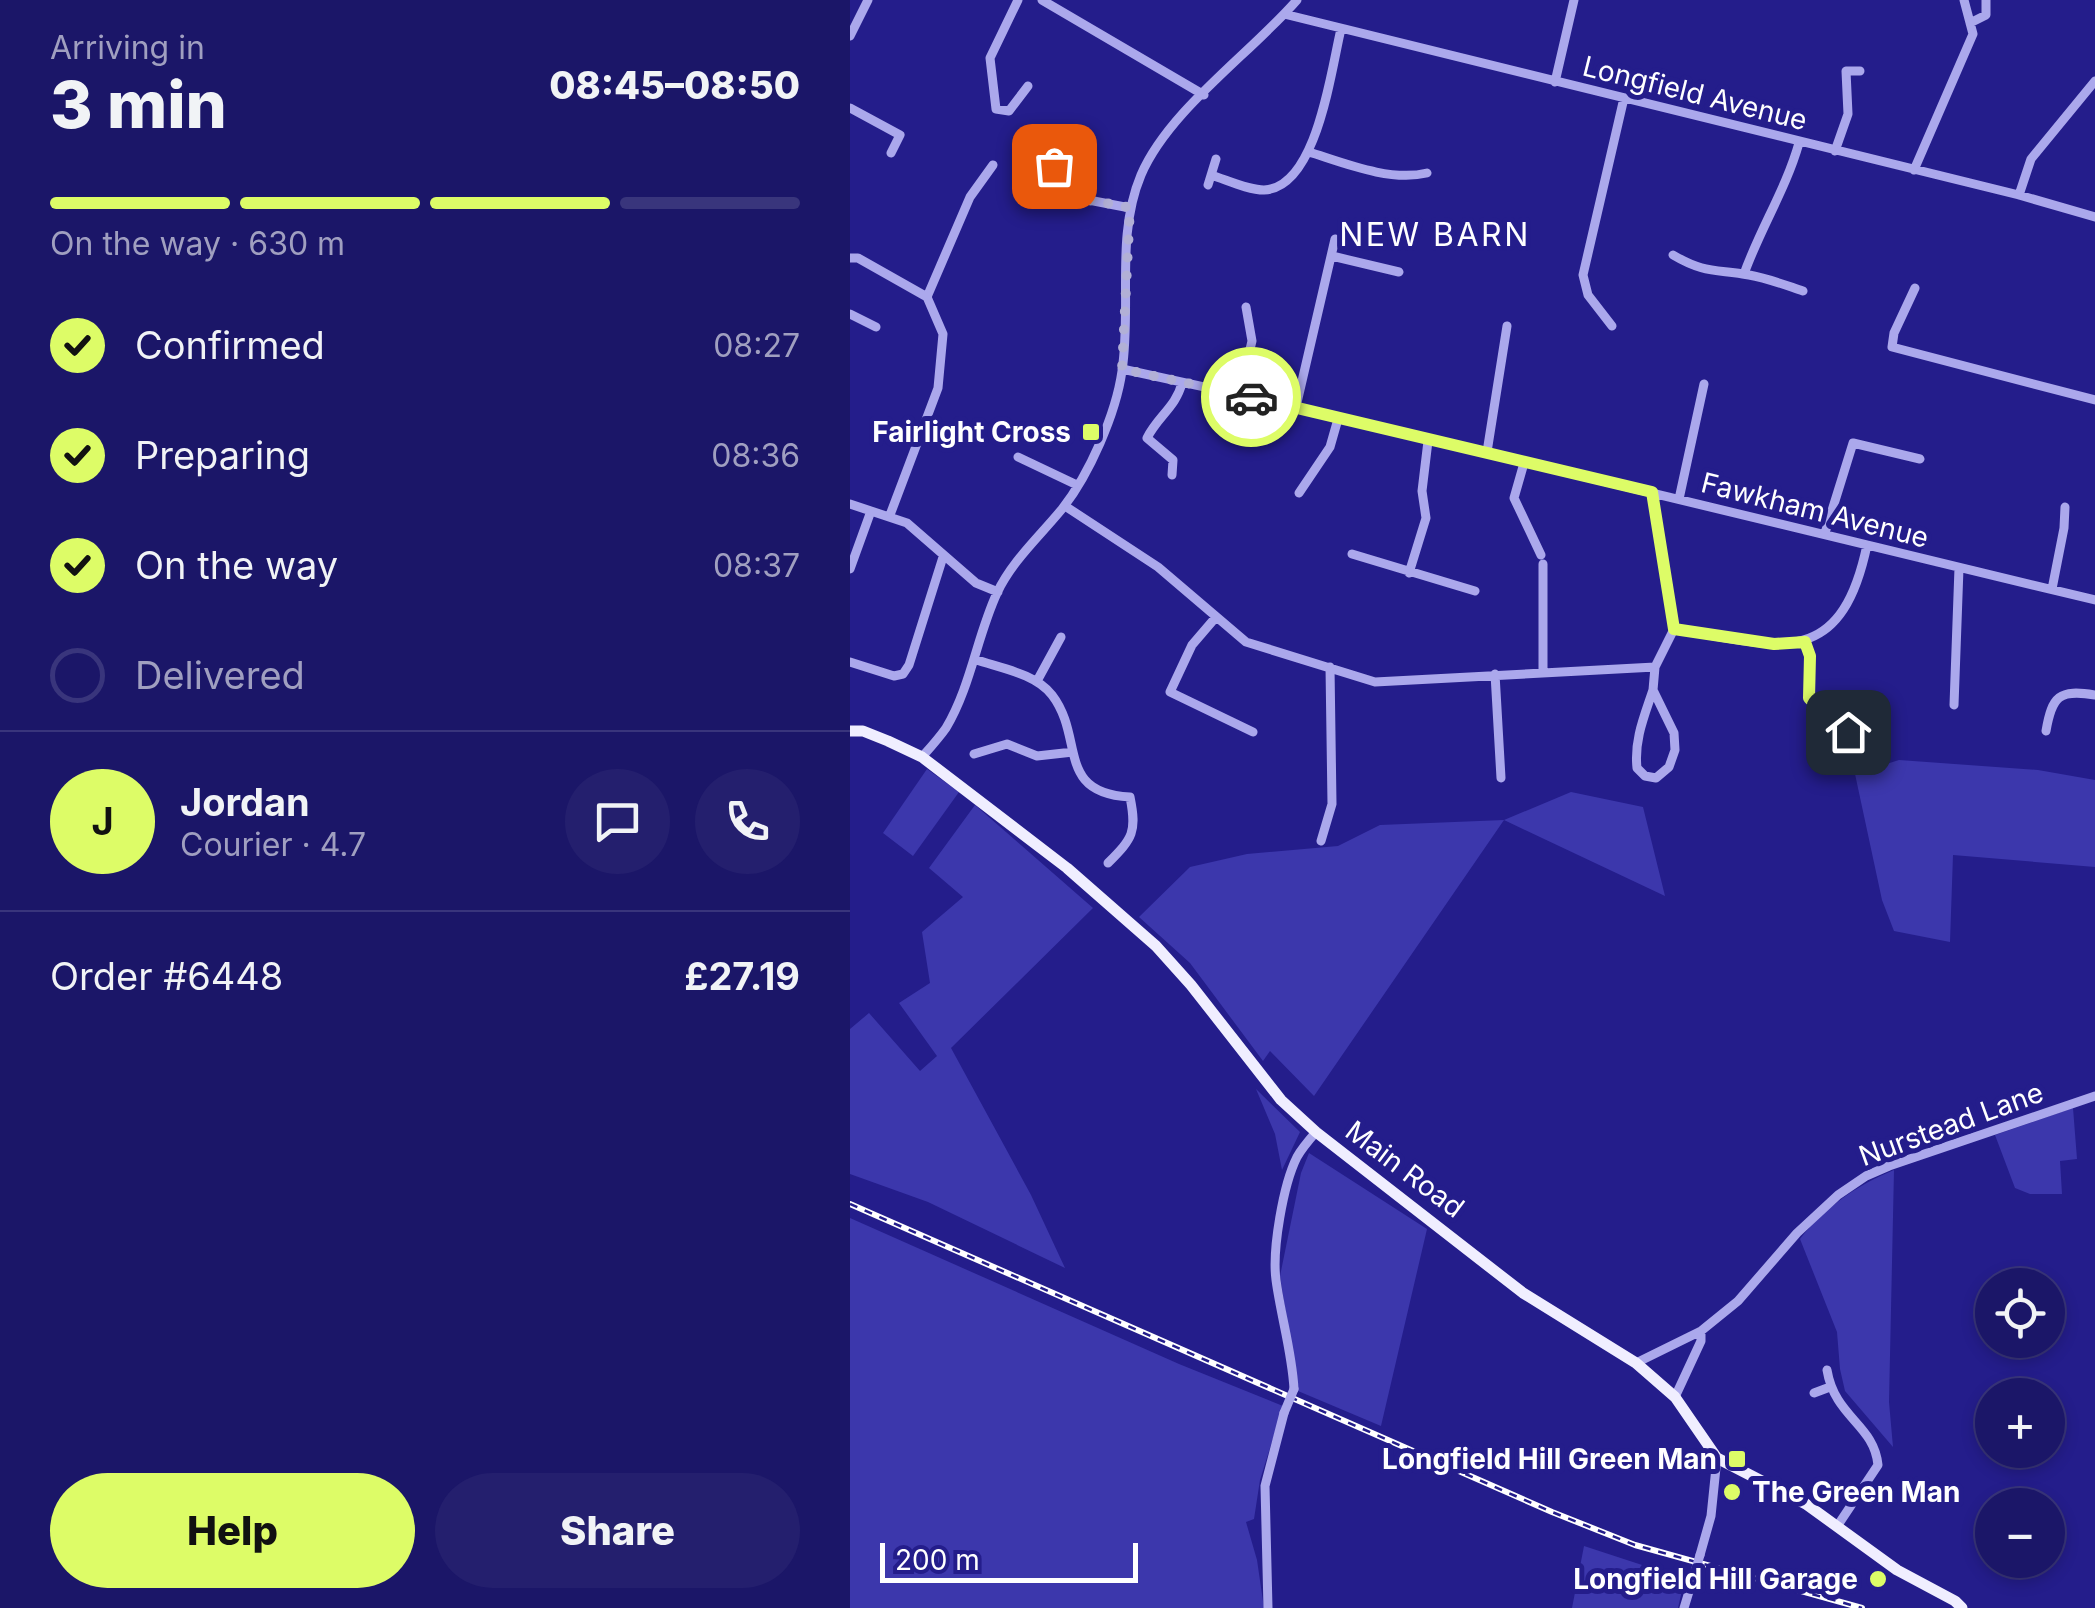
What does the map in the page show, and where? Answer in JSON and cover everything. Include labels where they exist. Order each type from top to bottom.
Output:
[{"type":"main road","name":"Main Road","points":[[850,731],[888,740],[922,758],[1067,868],[1156,946],[1192,985],[1282,1100],[1316,1132],[1522,1293],[1636,1362],[1675,1397],[1717,1458],[1806,1504],[1896,1570],[1962,1608]]},
{"type":"street","points":[[850,36],[868,0]]},
{"type":"street","points":[[1018,0],[990,58],[996,109],[1009,111],[1028,86]]},
{"type":"street","points":[[1042,0],[1204,95]]},
{"type":"street","points":[[922,758],[945,728],[998,592],[1010,571],[1065,506],[1094,456],[1122,369],[1130,208],[1142,173],[1170,128],[1297,0]]},
{"type":"street","points":[[1554,82],[1574,0]]},
{"type":"street","points":[[1914,170],[1972,36],[1964,0]]},
{"type":"street","points":[[1970,23],[1986,15],[1986,0]]},
{"type":"street","name":"Longfield Avenue","points":[[1284,14],[2095,217]]},
{"type":"street","points":[[1216,160],[1210,180],[1257,189],[1291,180],[1308,152],[1341,29]]},
{"type":"street","points":[[1835,150],[1848,112],[1846,71],[1860,71]]},
{"type":"street","points":[[2019,195],[2031,158],[2089,100],[2095,81]]},
{"type":"street","points":[[1612,326],[1588,296],[1583,275],[1624,98]]},
{"type":"street","points":[[850,108],[900,135],[891,153]]},
{"type":"street","points":[[1744,274],[1799,143]]},
{"type":"street","points":[[1308,152],[1360,168],[1427,173]]},
{"type":"street","points":[[1067,166],[1053,161],[1060,187],[1074,197],[1130,208]]},
{"type":"street","points":[[927,297],[970,197],[993,165]]},
{"type":"street","points":[[1296,407],[1336,239]]},
{"type":"street","points":[[1673,255],[1715,273],[1744,274],[1803,291]]},
{"type":"street","points":[[1332,256],[1399,272]]},
{"type":"street","points":[[850,258],[858,258],[927,297],[942,334],[938,388],[890,515]]},
{"type":"street","points":[[1915,288],[1894,333],[1892,348],[2095,400]]},
{"type":"street","points":[[1239,395],[1252,341],[1246,308]]},
{"type":"street","points":[[850,314],[876,327]]},
{"type":"street","points":[[1487,452],[1507,326]]},
{"type":"street","name":"Fawkham Avenue","points":[[1122,369],[1487,452],[2095,600]]},
{"type":"street","points":[[1172,475],[1173,460],[1148,438],[1157,417],[1176,403],[1182,383]]},
{"type":"street","points":[[1678,499],[1704,384]]},
{"type":"street","points":[[1299,493],[1330,448],[1338,418]]},
{"type":"street","points":[[1410,573],[1426,518],[1422,492],[1428,440]]},
{"type":"street","points":[[1825,533],[1854,443],[1920,459]]},
{"type":"street","points":[[1018,457],[1077,485]]},
{"type":"street","points":[[1524,462],[1514,498],[1542,559],[1542,671]]},
{"type":"street","points":[[1652,492],[1674,629],[1655,667],[1653,690],[1635,752],[1637,768],[1656,778],[1669,767],[1675,750],[1674,734],[1653,690]]},
{"type":"street","points":[[850,504],[907,523],[976,583],[998,592]]},
{"type":"street","points":[[1065,506],[1158,567],[1246,642],[1375,682],[1655,667]]},
{"type":"street","points":[[2052,589],[2065,507]]},
{"type":"street","points":[[850,569],[871,511]]},
{"type":"street","points":[[1674,629],[1774,644],[1805,642],[1820,633],[1842,609],[1858,582],[1867,545]]},
{"type":"street","points":[[1352,554],[1475,591]]},
{"type":"street","points":[[850,662],[894,676],[902,674],[909,665],[943,556]]},
{"type":"street","points":[[1954,705],[1959,568]]},
{"type":"street","points":[[1216,616],[1192,645],[1170,692],[1252,732]]},
{"type":"street","points":[[1038,681],[1061,636]]},
{"type":"street","points":[[1805,642],[1810,656],[1811,702],[1818,707],[1850,704],[1848,732]]},
{"type":"street","points":[[974,659],[1038,681],[1052,695],[1062,714],[1089,788],[1102,794],[1130,796],[1134,819],[1131,840],[1108,863]]},
{"type":"street","points":[[1321,841],[1332,804],[1330,667]]},
{"type":"street","points":[[1496,674],[1501,778]]},
{"type":"street","points":[[2046,731],[2050,706],[2059,697],[2073,691],[2095,695]]},
{"type":"street","points":[[974,754],[1006,744],[1037,756],[1073,752]]},
{"type":"street","name":"Nurstead Lane","points":[[1636,1362],[1701,1331],[1738,1301],[1809,1221],[1866,1176],[2095,1096]]},
{"type":"street","points":[[1268,1608],[1264,1486],[1294,1389],[1275,1276],[1276,1259],[1291,1170],[1299,1152],[1316,1132]]},
{"type":"street","points":[[1675,1397],[1701,1340],[1701,1331]]},
{"type":"street","points":[[1827,1370],[1839,1406],[1873,1442],[1878,1465],[1838,1525]]},
{"type":"street","points":[[1814,1393],[1830,1387]]},
{"type":"street","points":[[1684,1608],[1711,1516],[1717,1458]]},
{"type":"shaded area","points":[[1899,760],[2038,770],[2095,780],[2095,867],[1953,855],[1950,942],[1894,931],[1882,900],[1855,774]]},
{"type":"shaded area","points":[[927,769],[959,792],[913,856],[883,833]]},
{"type":"shaded area","points":[[1571,792],[1643,807],[1665,896],[1504,820]]},
{"type":"shaded area","points":[[975,805],[1093,908],[951,1048],[1031,1195],[1065,1268],[928,1202],[850,1174],[850,1029],[869,1013],[920,1071],[937,1056],[899,1003],[930,983],[922,932],[963,897],[929,868]]},
{"type":"shaded area","points":[[1504,820],[1314,1096],[1270,1051],[1263,1061],[1190,963],[1139,917],[1190,867],[1247,854],[1338,846],[1380,825]]},
{"type":"shaded area","points":[[1256,1089],[1300,1132],[1282,1170],[1275,1134]]},
{"type":"shaded area","points":[[2073,1108],[2077,1159],[2060,1161],[2062,1194],[2030,1194],[2015,1188],[1995,1135]]},
{"type":"shaded area","points":[[1309,1153],[1427,1229],[1381,1426],[1298,1391],[1280,1276],[1301,1173]]},
{"type":"shaded area","points":[[1894,1170],[1889,1402],[1893,1447],[1845,1391],[1837,1332],[1800,1239],[1842,1198]]},
{"type":"shaded area","points":[[850,1218],[1283,1406],[1260,1480],[1254,1519],[1246,1522],[1264,1608],[850,1608]]},
{"type":"shaded area","points":[[1584,1546],[1688,1580],[1678,1608],[1572,1608]]},
{"type":"railway","points":[[850,1204],[1552,1512],[1635,1545],[1862,1608]]},
{"type":"way so far","points":[[1054,166],[1060,187],[1074,197],[1130,208],[1122,369],[1251,397]]},
{"type":"place","name":"Fairlight Cross","points":[[1091,432]]},
{"type":"place","name":"Longfield Hill Green Man","points":[[1737,1459]]},
{"type":"place","name":"The Green Man","points":[[1732,1492]]},
{"type":"place","name":"Longfield Hill Garage","points":[[1878,1579]]},
{"type":"district","name":"NEW BARN","points":[[1435,235]]},
{"type":"route","points":[[1251,397],[1652,492],[1674,629],[1774,644],[1805,642],[1810,656],[1809,698],[1818,707],[1850,709],[1848,732]]}]
